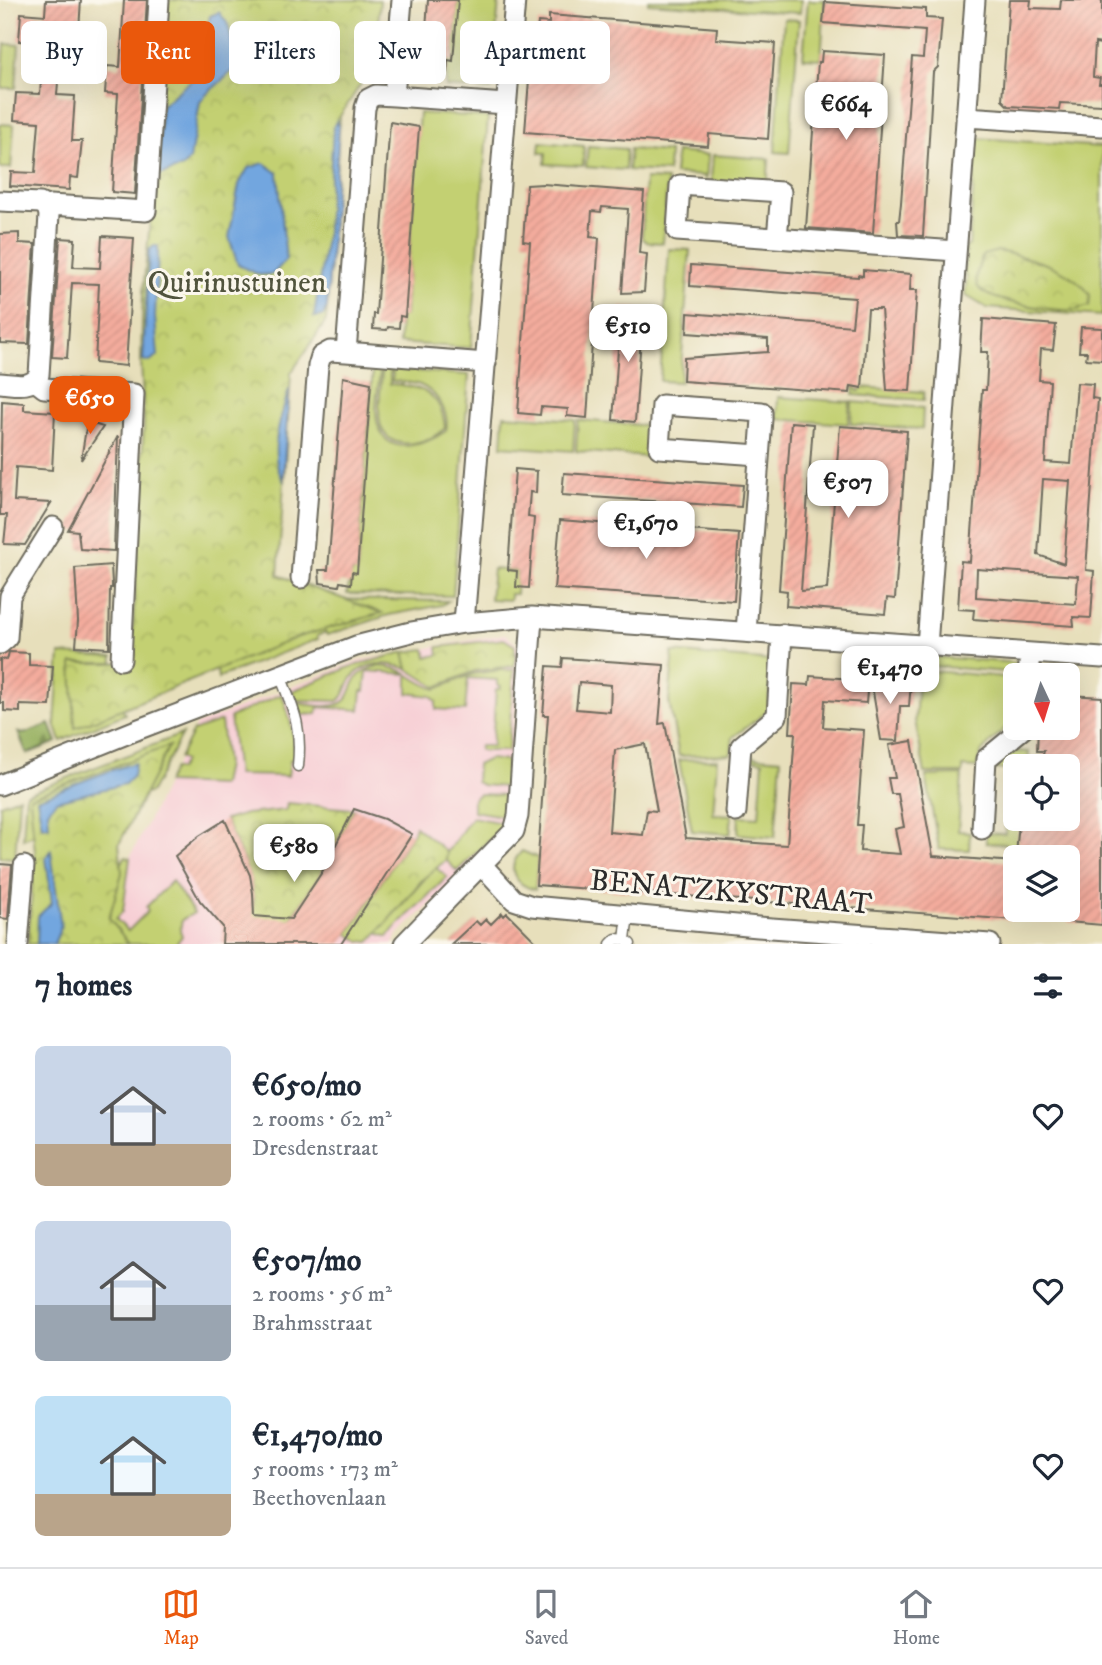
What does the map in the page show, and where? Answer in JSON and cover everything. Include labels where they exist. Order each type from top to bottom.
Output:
[{"type":"street","points":[[47,207],[50,205],[146,211],[159,0]]},
{"type":"street","points":[[394,96],[401,0]]},
{"type":"street","points":[[464,623],[515,0]]},
{"type":"street","points":[[927,646],[975,0]]},
{"type":"street","points":[[346,352],[365,108],[368,99],[394,96],[506,104]]},
{"type":"street","points":[[966,117],[1102,126]]},
{"type":"street","points":[[777,238],[781,192],[680,185],[677,231],[956,251]]},
{"type":"street","points":[[0,201],[40,203],[47,207],[49,215],[39,375],[29,385],[0,383]]},
{"type":"street","points":[[301,578],[321,356],[330,351],[486,363]]},
{"type":"street","points":[[35,381],[44,388],[134,394],[121,660]]},
{"type":"street","points":[[746,632],[759,455],[762,412],[662,405],[659,448],[759,455]]},
{"type":"street","points":[[0,644],[7,638],[10,596],[53,527]]},
{"type":"street","points":[[404,944],[514,831],[518,816],[532,617]]},
{"type":"street","points":[[0,786],[356,646],[411,632],[464,623],[532,617],[1102,658]]},
{"type":"street","points":[[736,811],[741,746],[777,716],[782,634]]},
{"type":"street","points":[[1029,663],[1030,653]]},
{"type":"street","points":[[982,829],[986,759],[1009,740]]},
{"type":"street","name":"BENATZKYSTRAAT","points":[[482,865],[514,900],[532,906],[628,913],[758,936],[990,944]]},
{"type":"street","points":[[18,944],[24,866]]},
{"type":"lane","points":[[280,675],[301,739],[298,766]]},
{"type":"lane","points":[[611,944],[616,939],[628,942],[628,913]]},
{"type":"shaded area","points":[[505,634],[520,648],[507,823],[496,843],[397,935],[393,944],[115,944],[105,907],[196,725],[357,661]]},
{"type":"green space","name":"Quirinustuinen","points":[[168,0],[380,0],[378,21],[354,21],[354,84],[361,84],[340,116],[326,321],[291,373],[278,575],[382,613],[298,637],[75,728],[72,663],[131,663],[144,423],[141,361],[143,292],[162,84],[215,84],[215,21],[167,21]]},
{"type":"green space","points":[[458,0],[499,0],[497,21],[460,21],[460,84],[492,84],[491,90],[446,87],[448,60],[453,60]]},
{"type":"green space","points":[[648,0],[801,0],[800,13],[648,3]]},
{"type":"green space","points":[[808,0],[825,0],[821,59],[803,58]]},
{"type":"green space","points":[[784,19],[799,20],[789,153],[775,152]]},
{"type":"green space","points":[[5,44],[19,45],[16,88],[2,88]]},
{"type":"green space","points":[[419,113],[488,117],[471,348],[399,343],[400,316],[405,316]]},
{"type":"green space","points":[[0,124],[14,125],[11,168],[0,168]]},
{"type":"green space","points":[[977,138],[1102,147],[1102,316],[987,308],[965,295],[966,246],[969,246]]},
{"type":"green space","points":[[540,142],[584,146],[583,166],[545,164],[546,153],[539,153]]},
{"type":"green space","points":[[588,146],[626,149],[625,170],[586,167]]},
{"type":"green space","points":[[630,149],[669,152],[668,172],[628,170]]},
{"type":"green space","points":[[676,152],[708,155],[706,181],[704,176],[674,174]]},
{"type":"green space","points":[[713,155],[769,159],[767,185],[711,181]]},
{"type":"green space","points":[[645,179],[667,180],[663,243],[647,242],[642,238]]},
{"type":"green space","points":[[669,249],[690,250],[680,382],[660,381]]},
{"type":"green space","points":[[998,251],[1049,265],[1072,277],[1090,295],[1089,306],[1073,310],[1052,309],[1007,301],[984,292],[977,283],[979,266],[983,255]]},
{"type":"green space","points":[[373,368],[469,375],[453,596],[347,594],[352,572],[357,572]],"holes":[[[390,372],[393,373],[392,381],[420,385],[437,398],[446,417],[446,431],[429,440],[410,446],[391,443],[384,437],[376,416],[380,373],[379,417],[382,429],[388,436],[395,441],[412,443],[431,438],[445,428],[443,416],[434,399],[420,389],[390,384]]]},
{"type":"green space","points":[[854,387],[857,387],[857,391],[860,391],[861,387],[924,392],[924,400],[853,395]]},
{"type":"green space","points":[[778,397],[850,402],[848,424],[777,419]]},
{"type":"green space","points":[[852,402],[923,408],[922,429],[851,424]]},
{"type":"green space","points":[[504,415],[575,420],[573,451],[502,446]]},
{"type":"green space","points":[[578,420],[650,426],[647,457],[576,451]]},
{"type":"green space","points":[[493,569],[517,571],[516,594],[510,594],[510,600],[490,599]]},
{"type":"green space","points":[[326,599],[448,601],[442,605],[389,615],[327,635],[325,632],[317,636],[318,639],[218,679],[217,670]]},
{"type":"green space","points":[[504,639],[515,646],[515,666],[475,671],[436,687],[408,669],[404,652],[425,649],[427,657],[439,655],[438,647]]},
{"type":"green space","points":[[404,652],[408,669],[376,664],[362,669],[355,674],[338,701],[296,700],[292,691],[350,667]]},
{"type":"green space","points":[[672,652],[772,661],[768,711],[733,737],[731,754],[679,756],[669,701]]},
{"type":"green space","points":[[60,654],[113,657],[112,686],[125,714],[61,741],[55,724]]},
{"type":"green space","points":[[920,656],[1018,663],[1003,663],[1003,672],[919,665]]},
{"type":"green space","points":[[378,666],[407,674],[367,671],[360,710],[318,707],[317,714],[301,715],[297,703],[325,706],[341,703],[361,674],[368,670]]},
{"type":"green space","points":[[514,670],[508,751],[479,749],[480,746],[492,746],[496,689],[501,686],[497,685],[497,680],[468,678],[465,711],[436,709],[436,701],[431,696],[408,693],[408,674],[436,689],[473,674]]},
{"type":"green space","points":[[919,670],[1003,677],[1003,730],[982,751],[976,768],[963,767],[963,773],[925,773],[915,720]]},
{"type":"green space","points":[[282,694],[294,742],[294,759],[290,760],[288,776],[237,775],[230,717]]},
{"type":"green space","points":[[221,721],[226,764],[222,785],[166,783],[174,768],[179,770],[184,761],[179,758],[193,731]]},
{"type":"green space","points":[[50,724],[57,742],[27,754],[18,732],[23,734]]},
{"type":"green space","points":[[182,734],[151,792],[23,839],[26,794]]},
{"type":"green space","points":[[169,746],[119,844],[122,873],[109,918],[129,944],[28,944],[35,852],[30,797]]},
{"type":"green space","points":[[1010,751],[1029,752],[1029,754],[1006,754]]},
{"type":"green space","points":[[748,756],[781,759],[775,837],[738,834],[739,816],[759,817],[763,761],[748,759]]},
{"type":"green space","points":[[1003,757],[1003,770],[996,769],[997,762]]},
{"type":"green space","points":[[489,759],[507,761],[505,787],[476,782],[477,765]]},
{"type":"green space","points":[[717,759],[713,814],[732,815],[730,834],[692,831],[679,760]]},
{"type":"green space","points":[[962,775],[958,831],[970,832],[969,850],[939,849],[926,776]]},
{"type":"green space","points":[[479,794],[505,795],[503,816],[473,811],[473,799]]},
{"type":"green space","points":[[19,797],[15,858],[0,857],[0,804]]},
{"type":"green space","points":[[287,803],[354,809],[322,872],[290,924],[252,920],[253,893],[247,868],[225,820],[246,814],[286,810]]},
{"type":"green space","points":[[472,817],[503,823],[500,830],[457,871],[446,860],[447,852]]},
{"type":"green space","points":[[415,826],[447,852],[446,860],[423,879],[370,942],[360,941],[348,934]]},
{"type":"green space","points":[[1005,831],[1023,831],[1022,845],[986,843],[986,833],[1005,834]]},
{"type":"green space","points":[[522,851],[538,858],[535,890],[522,884],[514,875],[514,863]]},
{"type":"green space","points":[[125,857],[130,858],[123,911],[116,919],[128,931],[148,911],[146,907],[172,881],[194,913],[182,920],[182,936],[176,944],[97,944],[94,916]]},
{"type":"green space","points":[[435,867],[447,877],[388,937],[377,933]]},
{"type":"water","points":[[219,12],[228,24],[229,74],[200,102],[190,159],[183,167],[158,176],[161,106],[187,84],[215,84],[215,21],[209,21],[210,16]]},
{"type":"water","points":[[337,120],[339,127],[327,307],[323,316],[314,317],[327,230],[333,128]]},
{"type":"water","points":[[264,163],[278,173],[286,260],[273,274],[259,275],[238,265],[229,237],[239,184],[248,168]]},
{"type":"water","points":[[158,246],[155,317],[158,356],[150,362],[143,361],[149,250]]},
{"type":"water","points":[[289,389],[283,480],[278,469],[276,447],[279,424]]},
{"type":"water","points":[[135,763],[133,776],[125,784],[56,801],[48,811],[49,826],[42,826],[37,799]]},
{"type":"water","points":[[51,851],[61,927],[54,944],[37,944],[38,916],[52,903],[46,858]]},
{"type":"building","points":[[46,0],[81,0],[80,21],[21,21],[19,41],[21,13],[45,15]]},
{"type":"building","points":[[124,0],[147,0],[146,21],[123,21]]},
{"type":"building","points":[[428,0],[458,0],[453,61],[448,60],[447,72],[446,21],[427,21]]},
{"type":"building","points":[[1009,0],[1031,0],[1030,8],[1060,9],[1061,0],[1102,0],[1102,44],[1095,43],[1093,77],[1100,78],[1099,84],[1102,84],[1102,105],[1060,103],[1059,109],[1008,106],[1002,100]]},
{"type":"building","points":[[825,2],[926,9],[926,18],[942,19],[938,67],[933,72],[923,236],[898,235],[897,221],[901,203],[912,57],[923,58],[925,31],[823,23]]},
{"type":"building","points":[[549,15],[717,28],[716,39],[775,43],[768,139],[709,134],[708,146],[525,132],[529,84],[610,84],[610,21],[549,21]]},
{"type":"building","points":[[121,50],[121,84],[142,84],[135,194],[112,192],[118,94],[105,93],[107,66],[120,67]]},
{"type":"building","points":[[822,51],[885,55],[873,233],[806,228],[818,62],[821,62]]},
{"type":"building","points":[[41,84],[58,84],[57,95],[75,96],[72,141],[82,141],[78,178],[70,177],[69,190],[10,186],[11,172],[35,173],[39,122],[14,120],[16,93],[40,94]]},
{"type":"building","points":[[390,122],[419,127],[405,317],[400,316],[399,328],[388,327],[387,330],[373,329]]},
{"type":"building","points":[[527,185],[644,192],[639,253],[647,254],[644,292],[622,293],[628,209],[602,207],[601,212],[592,211],[590,237],[599,238],[587,418],[567,416],[568,409],[541,407],[540,415],[518,413],[530,242],[523,241]]},
{"type":"building","points":[[19,233],[19,243],[35,244],[29,344],[0,343],[0,234]]},
{"type":"building","points":[[102,236],[134,238],[126,366],[95,363],[99,284],[72,283],[67,358],[52,357],[60,238],[75,239],[73,267],[100,268]]},
{"type":"building","points":[[691,265],[858,277],[863,276],[863,270],[911,274],[910,290],[917,290],[910,391],[887,390],[881,309],[868,309],[862,388],[851,386],[850,393],[683,381],[684,358],[768,352],[768,339],[687,333],[688,313],[852,326],[855,298],[690,286]]},
{"type":"building","points":[[621,307],[643,309],[635,422],[613,420]]},
{"type":"building","points":[[983,319],[1056,325],[1053,350],[1041,349],[1039,380],[1050,381],[1045,462],[1071,464],[1077,383],[1093,384],[1092,398],[1098,399],[1086,570],[1094,571],[1091,618],[1073,617],[1074,626],[973,619],[974,610],[958,609],[961,561],[970,562],[982,390],[986,390],[988,352],[981,352]],"holes":[[[1043,479],[1070,481],[1064,564],[1038,555]],[[977,569],[1078,576],[1076,604],[976,597]]]},
{"type":"building","points":[[1081,327],[1102,328],[1102,360],[1086,359],[1087,352],[1079,352]]},
{"type":"building","points":[[343,377],[371,383],[357,573],[352,572],[351,584],[340,582],[339,586],[320,583],[319,570],[328,570]]},
{"type":"building","points":[[2,401],[24,403],[24,410],[55,412],[52,470],[16,467],[14,501],[51,503],[25,545],[4,544],[7,515],[0,515]]},
{"type":"building","points":[[87,422],[103,427],[81,460]]},
{"type":"building","points":[[791,422],[813,424],[801,591],[827,589],[840,426],[907,431],[895,599],[887,598],[885,614],[786,606],[787,591],[779,590]]},
{"type":"building","points":[[118,436],[114,551],[80,549],[78,531],[68,530]]},
{"type":"building","points":[[515,469],[537,471],[536,493],[530,492],[528,517],[534,518],[529,588],[516,587],[517,571],[508,570]]},
{"type":"building","points":[[564,473],[743,485],[741,507],[562,495]]},
{"type":"building","points":[[560,520],[739,534],[734,601],[554,589]]},
{"type":"building","points":[[111,565],[109,648],[76,646],[78,621],[75,568]]},
{"type":"building","points":[[9,652],[29,653],[29,665],[53,666],[50,706],[20,705],[20,712],[4,711],[4,703],[0,703],[0,659],[7,660]]},
{"type":"building","points":[[563,658],[664,665],[659,724],[665,723],[686,838],[787,845],[795,733],[790,733],[793,684],[809,685],[810,676],[868,680],[866,703],[825,700],[823,727],[864,730],[857,825],[862,825],[860,851],[900,854],[895,829],[904,827],[898,794],[891,794],[888,778],[895,778],[889,745],[912,741],[933,856],[1003,861],[1003,919],[536,885],[548,715],[543,715],[547,666],[562,667]],"holes":[[[579,682],[611,685],[610,712],[576,709]],[[645,744],[657,811],[647,810],[643,835],[609,832],[615,750]]]},
{"type":"building","points":[[871,680],[911,683],[909,706],[900,706],[898,741],[881,740]]},
{"type":"building","points":[[1080,696],[1102,697],[1102,925],[1068,922],[1080,922],[1080,845],[1017,845],[1018,831],[1080,831],[1080,754],[1043,754],[1044,751],[1037,751],[1037,740],[1080,740]]},
{"type":"building","points":[[354,809],[384,819],[412,834],[341,944],[222,944],[223,927],[200,901],[175,856],[199,836],[225,820],[250,875],[254,916],[291,919],[322,872]]},
{"type":"building","points":[[0,864],[12,865],[8,919],[0,918]]},
{"type":"building","points":[[502,913],[504,916],[507,913],[538,944],[451,944],[476,921],[480,925],[486,919],[491,924]]}]
